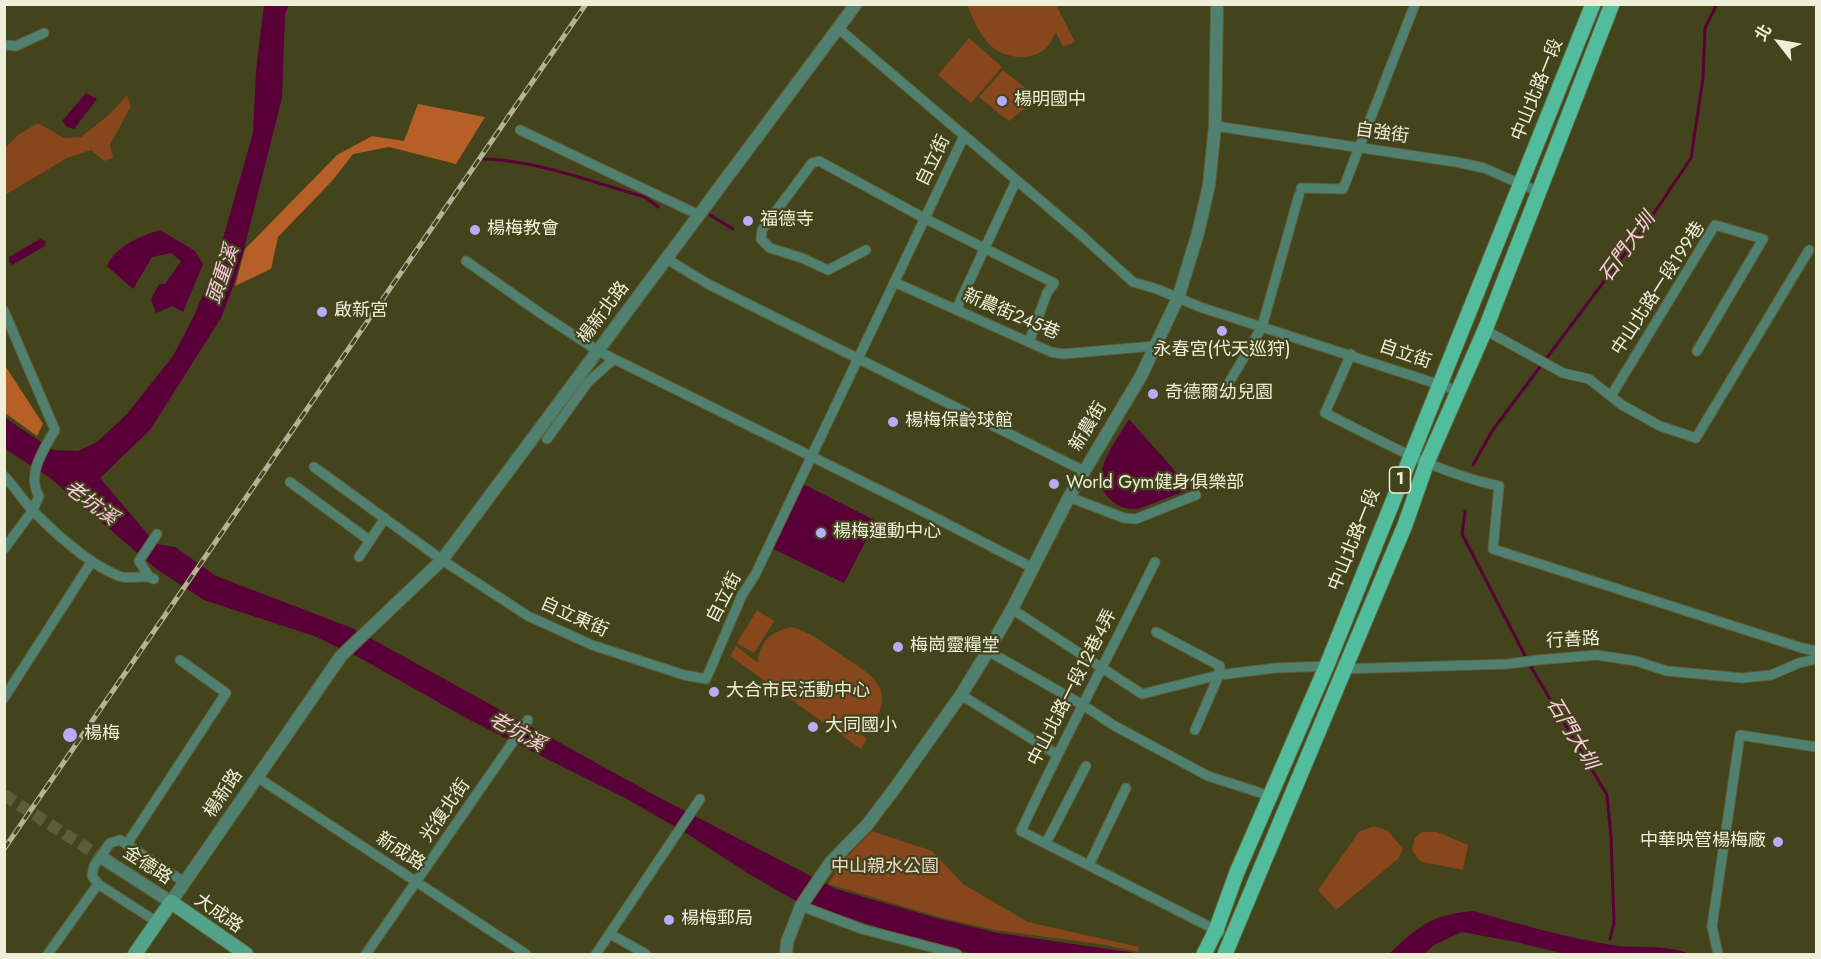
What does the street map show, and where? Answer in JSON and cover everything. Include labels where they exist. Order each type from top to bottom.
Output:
[{"type":"main road","name":"中山北路一段","points":[[1204,954],[1327,665],[1409,456],[1593,4]]},
{"type":"main road","name":"中山北路一段","points":[[1225,954],[1405,525],[1427,462],[1485,330],[1612,4]]},
{"type":"main road","name":"楊新路","points":[[135,954],[171,903]]},
{"type":"main road","name":"大成路","points":[[171,903],[246,954]]},
{"type":"street","name":"楊新北路","points":[[366,630],[441,560],[856,4]]},
{"type":"street","name":"新農街","points":[[801,906],[830,863],[867,825],[961,695],[1012,609],[1069,497],[1141,376],[1178,298],[1206,201],[1215,126],[1217,4]]},
{"type":"street","points":[[1227,386],[1262,327],[1300,191],[1343,189],[1415,4]]},
{"type":"street","points":[[838,30],[964,136]]},
{"type":"street","points":[[4,45],[16,46],[44,33]]},
{"type":"street","name":"自強街","points":[[1215,126],[1474,166],[1539,192]]},
{"type":"street","points":[[520,130],[699,215]]},
{"type":"street","name":"自立街","points":[[706,679],[742,594],[755,575],[964,136],[1133,282],[1459,391]]},
{"type":"street","points":[[866,249],[828,270],[802,258],[770,248],[761,239],[762,230],[812,163],[819,161],[924,218],[1054,283],[1047,293],[1029,342]]},
{"type":"street","points":[[956,310],[1016,181]]},
{"type":"street","name":"中山北路一段199巷","points":[[1611,396],[1715,225],[1763,239],[1697,351]]},
{"type":"street","points":[[1485,330],[1563,373],[1589,379],[1622,405],[1660,426],[1696,438],[1809,250]]},
{"type":"street","points":[[667,259],[708,284],[1084,471]]},
{"type":"street","points":[[466,261],[598,351],[1033,568]]},
{"type":"street","name":"新農街245巷","points":[[894,282],[1051,352],[1063,354],[1155,346]]},
{"type":"street","points":[[4,311],[56,430],[33,473],[35,488],[39,496],[33,510],[4,549]]},
{"type":"street","points":[[1351,354],[1325,413],[1409,456],[1479,482],[1499,486],[1493,549],[1816,651]]},
{"type":"street","points":[[547,439],[588,382],[614,359]]},
{"type":"street","name":"自立東街","points":[[314,467],[441,560],[528,616],[592,645],[684,675],[706,679]]},
{"type":"street","points":[[4,476],[33,510],[66,541],[92,561],[118,576],[128,579],[151,577],[139,561],[157,534]]},
{"type":"street","points":[[291,482],[369,540]]},
{"type":"street","points":[[1069,497],[1124,518],[1136,519],[1196,495]]},
{"type":"street","points":[[359,556],[385,518]]},
{"type":"street","points":[[4,698],[92,561]]},
{"type":"street","name":"中山北路一段12巷4弄","points":[[1046,843],[1022,831],[1056,754],[1102,670],[1155,562]]},
{"type":"street","points":[[1012,609],[1102,670]]},
{"type":"street","name":"楊新路","points":[[171,903],[306,704],[343,653],[366,630]]},
{"type":"street","points":[[1156,632],[1220,666],[1219,675],[1195,730]]},
{"type":"street","points":[[988,651],[1083,705],[1113,725],[1208,776],[1270,796]]},
{"type":"street","name":"行善路","points":[[1102,670],[1142,694],[1219,675],[1275,668],[1327,665],[1345,670],[1523,663],[1597,655],[1618,657],[1667,671],[1742,678],[1771,675],[1799,663],[1816,659]]},
{"type":"street","points":[[127,844],[226,693],[180,660]]},
{"type":"street","points":[[961,695],[1056,754]]},
{"type":"street","name":"光復北街","points":[[366,954],[511,747],[526,722]]},
{"type":"street","points":[[1718,954],[1712,926],[1740,735],[1816,747]]},
{"type":"street","points":[[1086,766],[1046,843],[1233,939]]},
{"type":"street","name":"新成路","points":[[257,777],[526,954]]},
{"type":"street","points":[[1089,865],[1126,788]]},
{"type":"street","points":[[596,954],[700,799]]},
{"type":"street","points":[[157,922],[98,884],[92,876],[94,866],[110,843],[120,840],[184,882]]},
{"type":"street","name":"金德路","points":[[104,859],[171,903]]},
{"type":"street","points":[[48,954],[98,884]]},
{"type":"street","points":[[786,954],[787,942],[801,906],[862,929],[957,954]]},
{"type":"street","points":[[610,934],[646,954]]},
{"type":"green space","points":[[967,5],[1056,5],[1075,42],[1063,47],[1056,32],[1048,46],[1039,53],[1022,57],[1005,54],[990,45],[984,38]]},
{"type":"green space","points":[[969,38],[1002,67],[971,103],[938,75]]},
{"type":"green space","points":[[1003,70],[1038,98],[1009,121],[979,97]]},
{"type":"green space","points":[[127,95],[131,106],[110,145],[113,158],[104,161],[91,150],[67,158],[5,195],[5,148],[18,135],[38,123],[64,138],[81,137],[110,114]]},
{"type":"green space","points":[[757,610],[774,621],[754,653],[737,643]]},
{"type":"green space","points":[[792,627],[823,643],[865,671],[878,684],[882,700],[880,710],[871,724],[856,731],[867,739],[861,749],[730,656],[736,646],[758,663],[761,649],[768,638]]},
{"type":"green space","points":[[1374,826],[1388,831],[1403,849],[1398,859],[1336,910],[1318,890],[1359,832]]},
{"type":"green space","name":"中山親水公園","points":[[872,831],[932,851],[963,884],[1028,922],[1139,947],[1138,952],[1106,945],[995,930],[939,917],[828,884],[843,861]]},
{"type":"green space","points":[[1422,832],[1437,832],[1468,845],[1463,870],[1422,862],[1418,859],[1412,850],[1415,838]]},
{"type":"shaded area","points":[[418,104],[485,117],[456,164],[389,147],[353,154],[332,181],[278,237],[271,269],[235,286],[245,249],[337,155],[372,136],[404,141]]},
{"type":"shaded area","points":[[4,364],[43,424],[37,436],[5,413]]},
{"type":"water","points":[[264,5],[289,5],[285,14],[282,98],[233,287],[221,318],[150,430],[100,478],[150,537],[157,544],[175,547],[216,576],[352,628],[658,797],[836,889],[998,933],[1142,954],[974,954],[922,942],[794,900],[625,798],[468,719],[360,658],[314,636],[204,600],[155,568],[49,477],[5,449],[4,417],[53,450],[78,451],[97,442],[127,414],[173,356],[195,314],[218,256],[253,133],[256,71]]},
{"type":"water","points":[[86,93],[97,99],[74,129],[67,127],[62,121]]},
{"type":"water","points":[[160,230],[195,251],[203,264],[183,312],[172,306],[156,313],[151,299],[159,284],[165,284],[181,261],[171,253],[152,257],[133,289],[107,266],[122,247]]},
{"type":"water","points":[[40,239],[46,241],[45,246],[12,265],[9,262],[9,257]]},
{"type":"water","points":[[1129,419],[1191,489],[1138,509],[1123,508],[1111,500],[1104,491],[1101,481],[1102,470],[1111,448]]},
{"type":"water","name":"楊梅運動中心","points":[[797,481],[876,521],[844,583],[767,546]]},
{"type":"water","points":[[1473,911],[1594,942],[1671,949],[1690,954],[1565,954],[1462,932],[1434,945],[1424,954],[1389,954],[1408,936],[1426,924],[1446,915]]},
{"type":"waterway","points":[[697,4],[714,4]]},
{"type":"waterway","name":"石門大圳","points":[[1473,465],[1492,431],[1644,228],[1691,158],[1703,78],[1705,28],[1717,4]]},
{"type":"waterway","points":[[484,159],[524,163],[565,173],[645,197],[658,207]]},
{"type":"waterway","points":[[710,215],[733,229]]},
{"type":"waterway","name":"石門大圳","points":[[1465,511],[1462,534],[1531,667],[1607,795],[1614,923],[1610,939]]},
{"type":"tunnel","points":[[4,795],[104,859]]},
{"type":"railway","points":[[4,849],[586,4]]},
{"type":"place","name":"楊明國中","points":[[1002,101]]},
{"type":"place","name":"福德寺","points":[[748,221]]},
{"type":"place","name":"楊梅教會","points":[[475,230]]},
{"type":"place","name":"啟新宮","points":[[322,312]]},
{"type":"place","name":"永春宮(代天巡狩)","points":[[1222,331]]},
{"type":"place","name":"奇德爾幼兒園","points":[[1153,394]]},
{"type":"place","name":"楊梅保齡球館","points":[[893,422]]},
{"type":"place","name":"World Gym健身俱樂部","points":[[1054,484]]},
{"type":"place","name":"楊梅運動中心","points":[[821,533]]},
{"type":"place","name":"梅崗靈糧堂","points":[[898,647]]},
{"type":"place","name":"大合市民活動中心","points":[[714,692]]},
{"type":"place","name":"大同國小","points":[[813,727]]},
{"type":"place","name":"楊梅","points":[[70,735]]},
{"type":"place","name":"中華映管楊梅廠","points":[[1778,842]]},
{"type":"place","name":"楊梅郵局","points":[[669,920]]},
{"type":"water label","name":"頭重溪","points":[[224,275]]},
{"type":"water label","name":"老坑溪","points":[[90,504]]},
{"type":"water label","name":"老坑溪","points":[[516,733]]}]
